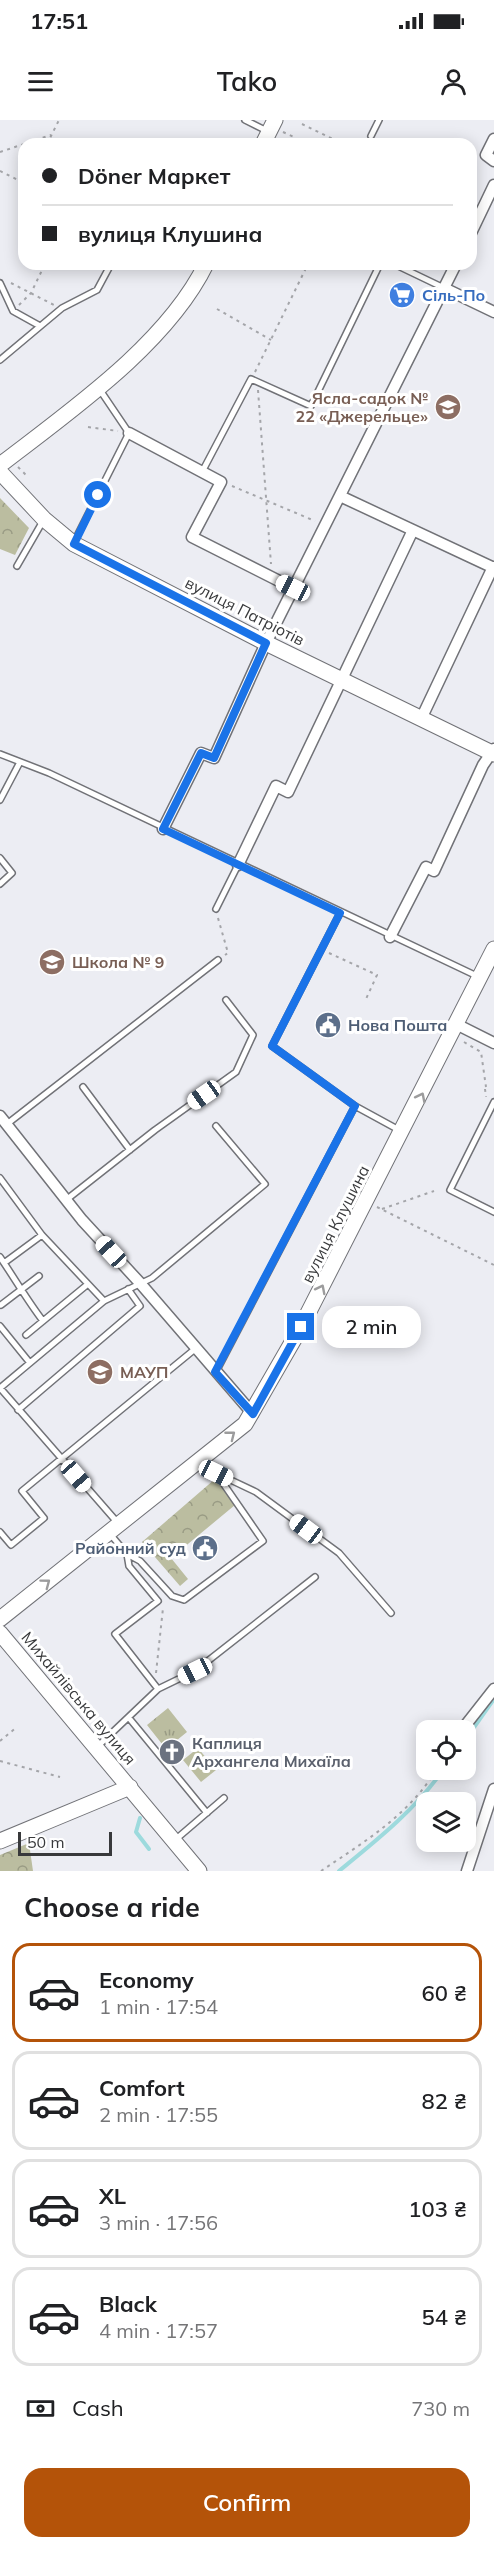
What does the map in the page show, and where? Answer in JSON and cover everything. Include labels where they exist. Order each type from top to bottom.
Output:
[{"type":"street","points":[[494,139],[486,155],[494,160]]},
{"type":"street","points":[[477,220],[494,185]]},
{"type":"street","points":[[7,464],[98,388],[176,312],[194,289],[203,270]]},
{"type":"street","points":[[163,829],[201,753],[214,758],[266,643],[453,270]]},
{"type":"street","points":[[444,288],[494,312]]},
{"type":"street","points":[[129,433],[221,482],[192,537],[293,588]]},
{"type":"street","name":"вулиця Патріотів","points":[[0,472],[44,519],[74,544],[266,643],[493,752]]},
{"type":"street","points":[[340,495],[494,568],[421,719]]},
{"type":"street","points":[[238,865],[276,786],[288,792],[414,530]]},
{"type":"street","points":[[390,937],[426,867],[434,871],[483,765],[493,752]]},
{"type":"street","name":"вулиця Клушина","points":[[0,1619],[204,1458],[245,1424],[253,1414],[403,1132],[494,949]]},
{"type":"street","points":[[455,1030],[494,1043]]},
{"type":"street","points":[[3,1120],[66,1200],[141,1283],[195,1349],[253,1414]]},
{"type":"street","name":"Михайлівська вулиця","points":[[0,1633],[199,1871]]},
{"type":"street","points":[[470,1720],[494,1689]]},
{"type":"street","points":[[0,1841],[130,1787]]},
{"type":"street","points":[[467,1871],[494,1789]]},
{"type":"lane","points":[[244,120],[272,132]]},
{"type":"lane","points":[[371,136],[379,120]]},
{"type":"lane","points":[[0,360],[62,308],[97,290],[108,270]]},
{"type":"lane","points":[[202,472],[254,380],[311,406],[377,270]]},
{"type":"lane","points":[[406,270],[444,288]]},
{"type":"lane","points":[[0,283],[13,311],[40,326]]},
{"type":"lane","points":[[74,544],[129,433],[98,388]]},
{"type":"lane","points":[[17,566],[44,519]]},
{"type":"lane","points":[[0,754],[480,978]]},
{"type":"lane","points":[[0,800],[20,762]]},
{"type":"lane","points":[[0,858],[12,873],[0,884]]},
{"type":"lane","points":[[216,909],[238,865]]},
{"type":"lane","points":[[340,913],[272,1046],[355,1106],[403,1132]]},
{"type":"lane","points":[[3,1120],[218,960]]},
{"type":"lane","points":[[66,1200],[236,1072],[253,1035],[226,1000]]},
{"type":"lane","points":[[83,1088],[130,1150]]},
{"type":"lane","points":[[494,1102],[450,1190],[494,1212]]},
{"type":"lane","points":[[215,1372],[355,1106]]},
{"type":"lane","points":[[156,1687],[115,1634],[158,1601],[129,1566],[127,1554],[115,1530],[62,1459],[0,1388],[104,1301],[152,1278],[265,1184],[216,1125]]},
{"type":"lane","points":[[0,1178],[42,1234],[104,1301]]},
{"type":"lane","points":[[42,1234],[2,1260],[43,1321]]},
{"type":"lane","points":[[1,1305],[39,1276]]},
{"type":"lane","points":[[26,1335],[88,1284]]},
{"type":"lane","points":[[18,1410],[140,1306],[128,1290]]},
{"type":"lane","points":[[0,1326],[30,1363]]},
{"type":"lane","points":[[0,1533],[11,1545],[44,1518],[22,1491],[195,1349]]},
{"type":"lane","points":[[127,1554],[141,1561],[172,1596],[184,1600],[263,1540],[204,1458]]},
{"type":"lane","points":[[216,1473],[256,1492],[339,1553],[391,1614]]},
{"type":"lane","points":[[96,1748],[129,1718],[156,1687],[195,1671],[315,1577]]},
{"type":"lane","points":[[129,1718],[207,1813]]},
{"type":"lane","points":[[174,1840],[224,1798]]},
{"type":"path","points":[[49,138],[59,120]]},
{"type":"path","points":[[302,124],[331,138]]},
{"type":"path","points":[[272,132],[296,138]]},
{"type":"path","points":[[42,138],[51,135]]},
{"type":"path","points":[[0,152],[18,146]]},
{"type":"path","points":[[0,171],[18,180]]},
{"type":"path","points":[[13,311],[31,293],[42,270]]},
{"type":"path","points":[[272,577],[254,380],[305,270]]},
{"type":"path","points":[[10,283],[62,308]]},
{"type":"path","points":[[217,309],[271,340]]},
{"type":"path","points":[[88,428],[129,433]]},
{"type":"path","points":[[7,464],[26,475]]},
{"type":"path","points":[[221,482],[325,525]]},
{"type":"path","points":[[216,909],[228,953],[218,960]]},
{"type":"path","points":[[321,949],[376,975],[366,999]]},
{"type":"path","points":[[455,1030],[481,1052],[486,1087]]},
{"type":"path","points":[[382,1209],[434,1191]]},
{"type":"path","points":[[367,1201],[494,1265]]},
{"type":"path","points":[[156,1687],[165,1609],[158,1601]]},
{"type":"path","points":[[0,1741],[17,1727]]},
{"type":"path","points":[[0,1761],[60,1777]]},
{"type":"path","points":[[321,1871],[388,1825],[424,1790],[430,1780]]},
{"type":"green space","points":[[0,498],[29,528],[15,555],[0,549]]},
{"type":"green space","points":[[215,1479],[235,1505],[171,1558],[188,1579],[180,1586],[142,1542]]},
{"type":"green space","points":[[168,1708],[187,1732],[166,1749],[147,1725]]},
{"type":"green space","points":[[198,1748],[216,1770],[201,1782],[183,1760]]},
{"type":"green space","points":[[29,1843],[33,1871],[0,1871],[0,1855]]},
{"type":"waterway","points":[[476,1724],[494,1699]]},
{"type":"waterway","points":[[339,1871],[408,1811],[436,1780]]},
{"type":"waterway","points":[[140,1818],[136,1832],[149,1849]]},
{"type":"place","name":"Сіль-По","points":[[402,295]]},
{"type":"place","name":"Ясла-садок № 22 «Джерельце»","points":[[448,407]]},
{"type":"place","name":"Школа № 9","points":[[52,962]]},
{"type":"place","name":"Нова Пошта","points":[[328,1025]]},
{"type":"place","name":"МАУП","points":[[100,1372]]},
{"type":"place","name":"Районний суд","points":[[205,1548]]},
{"type":"place","name":"Каплиця Архангела Михаїла","points":[[172,1752]]},
{"type":"route","points":[[98,495],[74,544],[266,643],[214,758],[201,753],[163,829],[340,913],[272,1046],[355,1106],[215,1372],[253,1414],[301,1327]]}]
